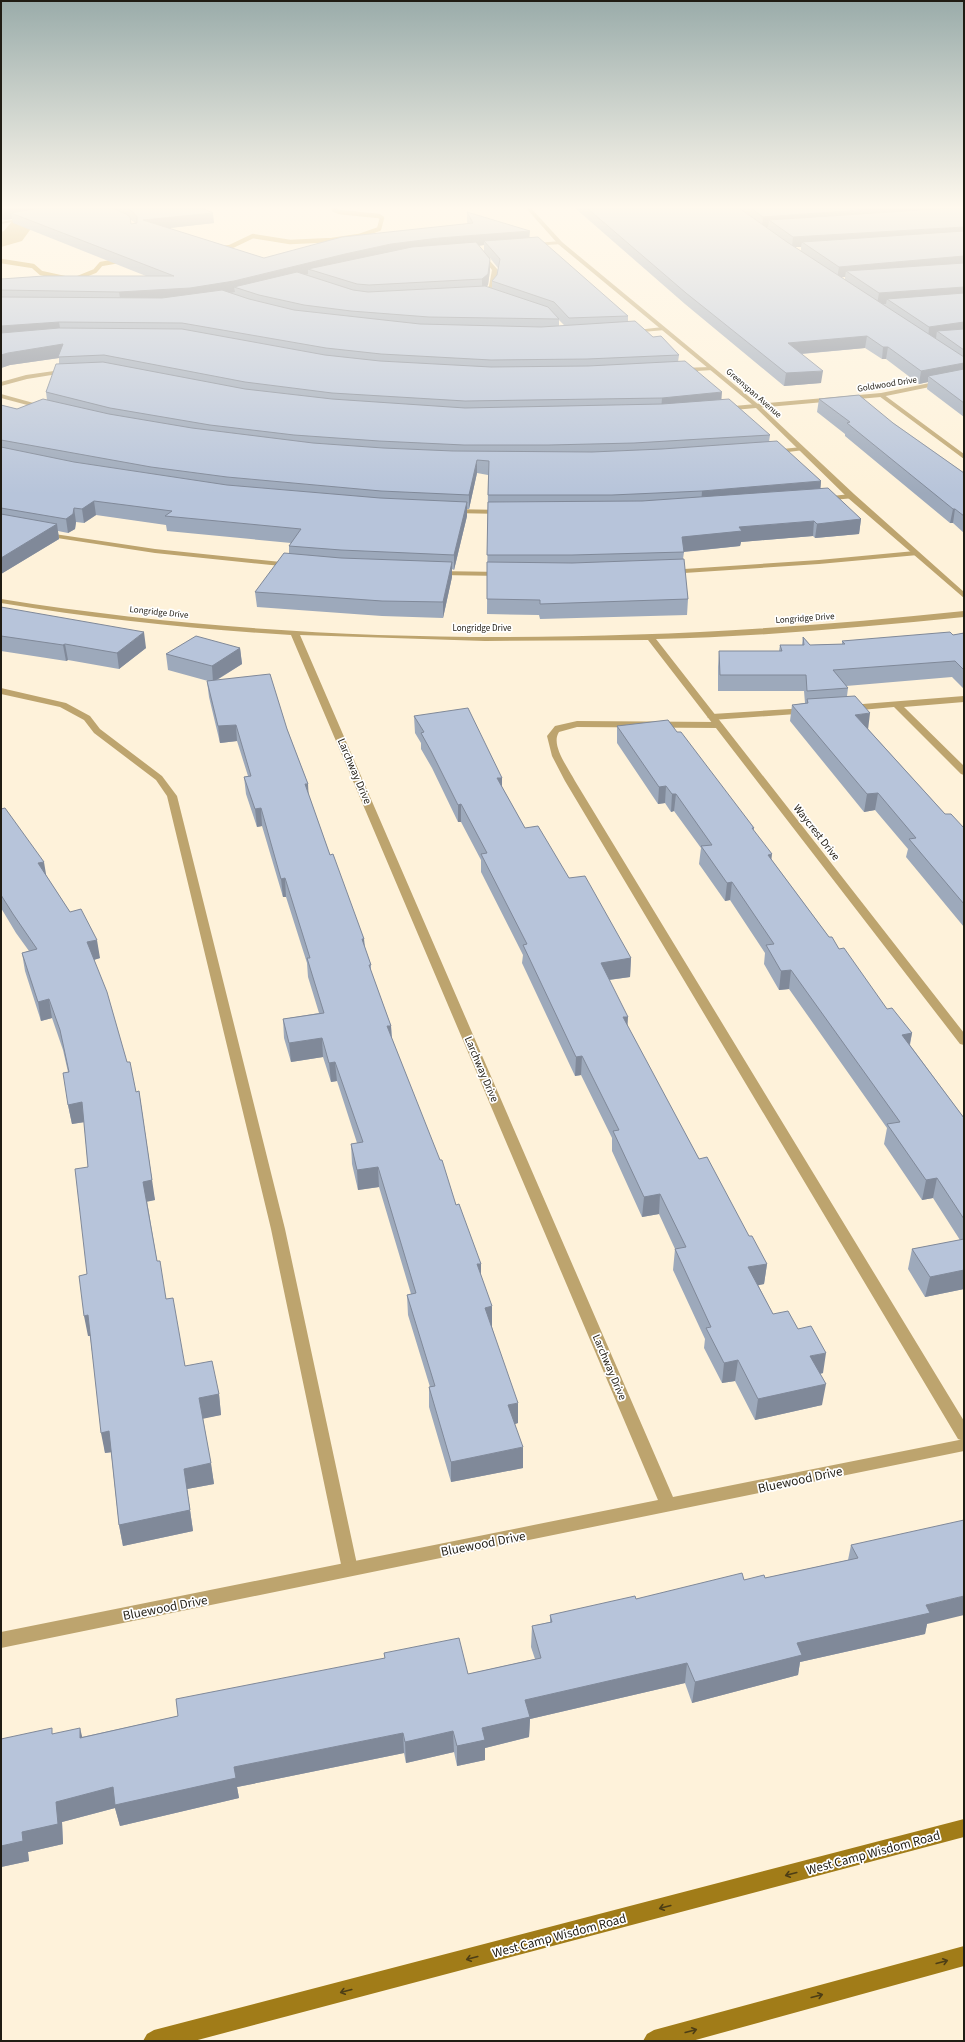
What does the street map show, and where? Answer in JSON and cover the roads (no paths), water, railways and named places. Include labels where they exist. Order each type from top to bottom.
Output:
[{"type":"main road","name":"West Camp Wisdom Road","points":[[154,2041],[964,1828]]},
{"type":"main road","points":[[654,2041],[964,1956]]},
{"type":"street","name":"Greenspan Avenue","points":[[633,303],[757,406],[851,496],[964,596]]},
{"type":"street","points":[[624,332],[663,329]]},
{"type":"street","points":[[674,371],[711,369]]},
{"type":"street","points":[[1,384],[46,374],[73,371]]},
{"type":"street","name":"Goldwood Drive","points":[[712,410],[881,395],[964,378]]},
{"type":"street","points":[[881,395],[964,457]]},
{"type":"street","points":[[1,396],[54,410]]},
{"type":"street","points":[[764,452],[802,449]]},
{"type":"street","points":[[814,500],[851,496]]},
{"type":"street","points":[[447,511],[510,512]]},
{"type":"street","points":[[39,533],[156,551],[297,565]]},
{"type":"street","points":[[661,572],[819,562],[916,553]]},
{"type":"street","points":[[429,572],[515,574]]},
{"type":"street","name":"Longridge Drive","points":[[1,600],[106,616],[199,626],[295,632],[459,638],[650,637],[739,633],[964,614]]},
{"type":"street","name":"Larchway Drive","points":[[295,632],[669,1506]]},
{"type":"street","name":"Waycrest Drive","points":[[650,637],[964,1041]]},
{"type":"street","points":[[1,691],[63,706],[87,718],[97,732],[159,778],[172,796],[278,1230],[350,1570]]},
{"type":"street","points":[[843,709],[964,699]]},
{"type":"street","points":[[897,705],[964,772]]},
{"type":"street","points":[[820,710],[715,721],[589,723],[560,728],[554,732],[552,737],[554,748],[570,781],[964,1434]]},
{"type":"street","name":"Bluewood Drive","points":[[1,1640],[669,1506],[964,1445]]}]
